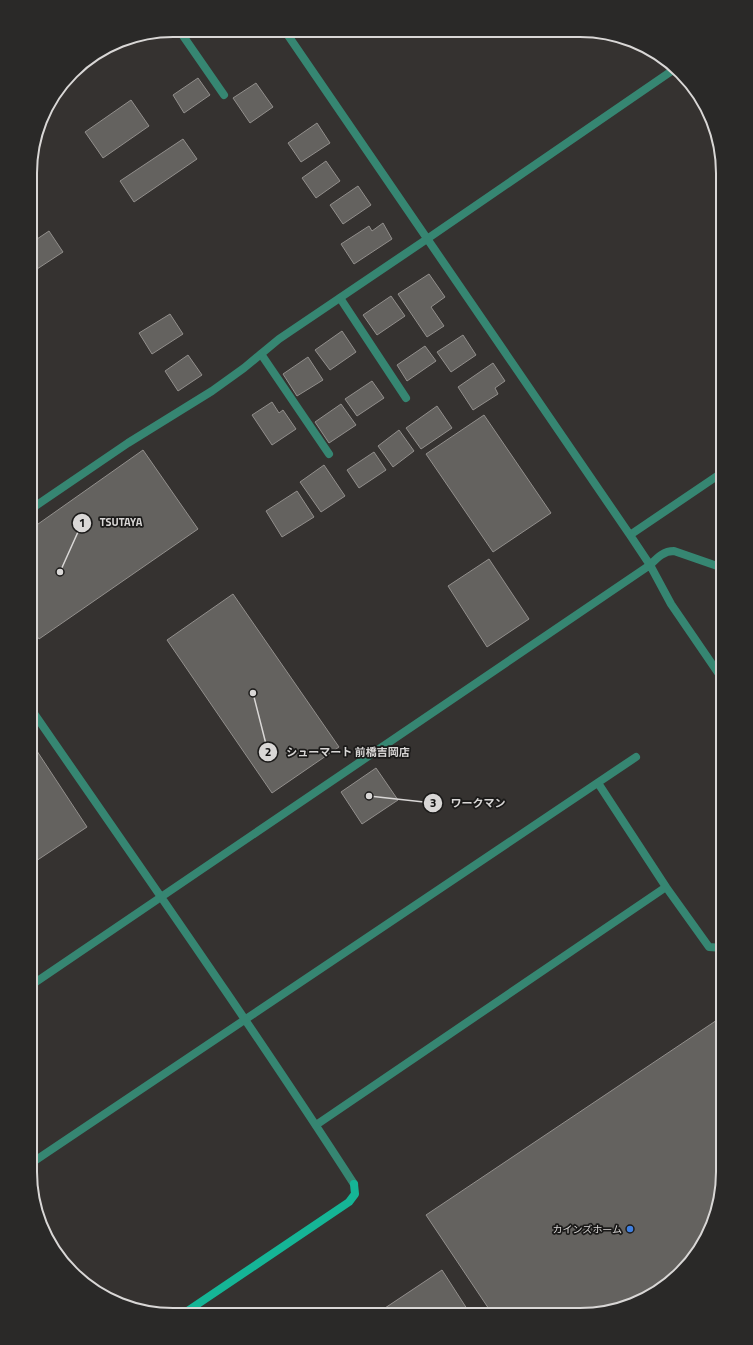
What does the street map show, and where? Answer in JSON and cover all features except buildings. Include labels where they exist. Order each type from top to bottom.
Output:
[{"type":"street","points":[[184,37],[224,95]]},
{"type":"street","points":[[289,37],[650,565],[672,604],[716,670]]},
{"type":"street","points":[[37,505],[128,443],[212,391],[279,339],[671,72]]},
{"type":"street","points":[[340,298],[406,398]]},
{"type":"street","points":[[261,354],[329,454]]},
{"type":"street","points":[[630,536],[716,477]]},
{"type":"street","points":[[37,981],[650,565],[658,557],[668,551],[674,551],[716,566]]},
{"type":"street","points":[[37,719],[245,1020],[354,1184],[354,1194],[349,1202],[192,1308]]},
{"type":"street","points":[[37,1159],[636,757]]},
{"type":"street","points":[[598,783],[666,887],[709,947],[716,948]]},
{"type":"street","points":[[316,1125],[666,887]]},
{"type":"place","name":"TSUTAYA","points":[[60,572]]},
{"type":"place","name":"シューマート 前橋吉岡店","points":[[253,693]]},
{"type":"place","name":"ワークマン","points":[[369,796]]},
{"type":"place","name":"カインズホーム","points":[[630,1229]]}]
